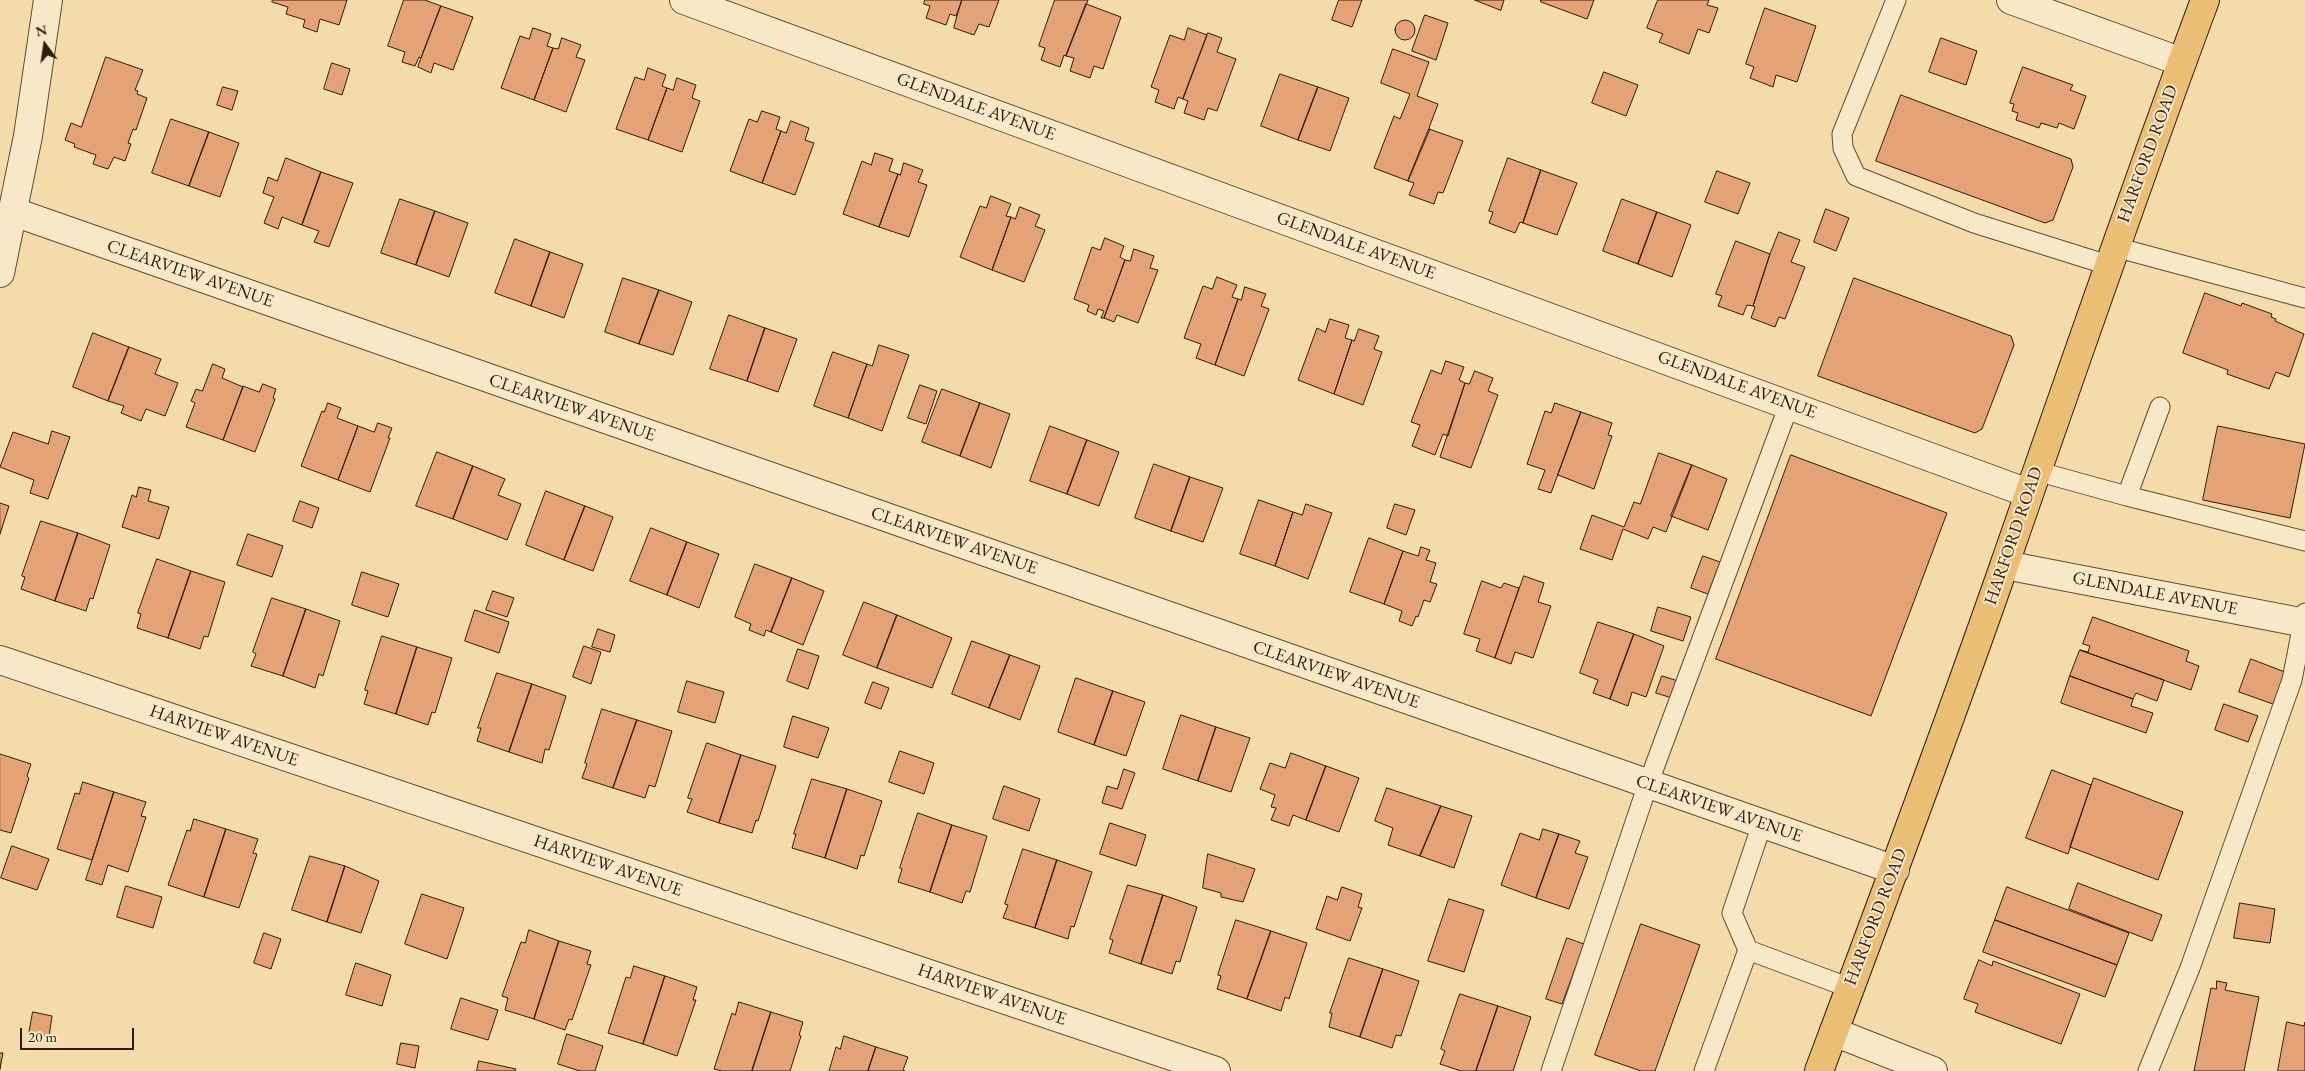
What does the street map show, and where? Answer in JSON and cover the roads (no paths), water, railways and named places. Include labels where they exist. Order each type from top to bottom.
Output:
[{"type":"main road","name":"HARFORD ROAD","points":[[1819,1071],[1895,870],[2005,565],[2032,482],[2112,256],[2205,0]]},
{"type":"street","points":[[0,273],[14,212],[41,59],[48,0]]},
{"type":"street","name":"GLENDALE AVENUE","points":[[684,0],[1789,405],[2032,482]]},
{"type":"street","points":[[2011,0],[2182,62]]},
{"type":"street","name":"CLEARVIEW AVENUE","points":[[14,212],[1895,870]]},
{"type":"street","name":"GLENDALE AVENUE","points":[[2005,565],[2304,619]]},
{"type":"street","name":"HARVIEW AVENUE","points":[[0,660],[1216,1071]]},
{"type":"street","points":[[1834,1032],[1933,1071]]},
{"type":"lane","points":[[1896,0],[1842,134],[1843,148],[1856,176],[1974,223],[2112,256],[2305,298]]},
{"type":"lane","points":[[1551,1071],[1648,784],[1789,405]]},
{"type":"lane","points":[[2127,496],[2160,407]]},
{"type":"lane","points":[[2032,482],[2127,496],[2305,541]]},
{"type":"lane","points":[[2148,1071],[2190,968],[2292,680],[2304,619]]},
{"type":"lane","points":[[1704,1071],[1748,950],[1732,912],[1762,824]]},
{"type":"lane","points":[[1748,950],[1850,988]]}]
